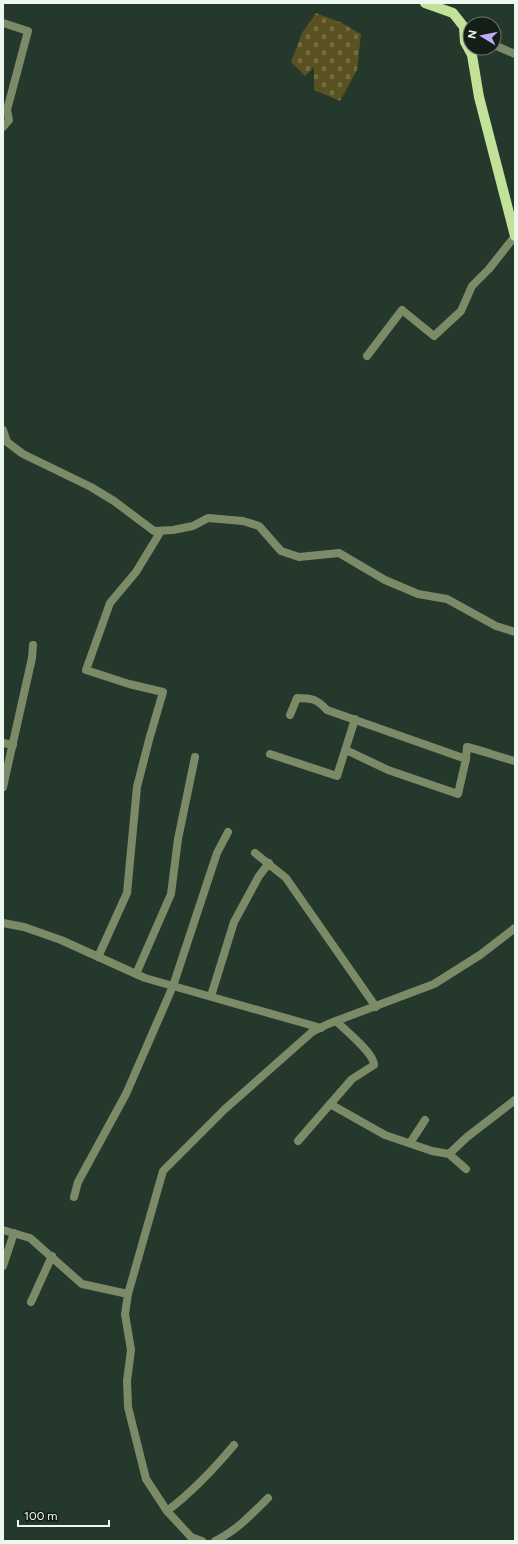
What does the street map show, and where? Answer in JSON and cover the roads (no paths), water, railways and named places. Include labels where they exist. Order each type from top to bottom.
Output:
[{"type":"main road","points":[[425,3],[453,13],[462,24]]},
{"type":"main road","points":[[472,56],[479,97],[515,236]]},
{"type":"street","points":[[3,23],[28,31],[7,110],[9,120],[3,127]]},
{"type":"street","points":[[502,48],[515,54]]},
{"type":"street","points":[[367,356],[402,310],[434,336],[461,311],[472,286],[489,269],[515,236]]},
{"type":"street","points":[[3,430],[7,442],[23,454],[91,486],[154,531],[193,526],[208,518],[243,521],[259,526],[281,551],[299,557],[339,553],[385,580],[418,594],[447,599],[496,626],[515,632]]},
{"type":"street","points":[[98,957],[127,893],[137,787],[163,692],[129,684],[86,670],[110,603],[136,572],[161,531]]},
{"type":"street","points":[[3,787],[32,658],[33,645]]},
{"type":"street","points":[[290,715],[298,698],[310,698],[320,702],[327,710],[466,759]]},
{"type":"street","points":[[270,754],[337,776],[355,719]]},
{"type":"street","points":[[3,743],[13,745]]},
{"type":"street","points":[[346,750],[388,770],[458,794],[466,759],[467,747],[483,750],[499,757],[515,761]]},
{"type":"street","points":[[136,974],[171,894],[178,838],[194,757]]},
{"type":"street","points":[[74,1197],[78,1182],[126,1094],[173,986],[217,853],[228,832]]},
{"type":"street","points":[[255,853],[286,878],[376,1007]]},
{"type":"street","points":[[210,996],[234,922],[269,863]]},
{"type":"street","points":[[3,923],[24,927],[61,940],[136,974],[321,1028]]},
{"type":"street","points":[[202,1541],[191,1537],[167,1511],[146,1479],[128,1407],[127,1381],[131,1350],[125,1314],[128,1294],[163,1171],[225,1109],[312,1032],[336,1021],[434,984],[480,955],[515,928]]},
{"type":"street","points":[[298,1141],[352,1079],[374,1065],[367,1052],[336,1021]]},
{"type":"street","points":[[449,1154],[467,1137],[515,1100]]},
{"type":"street","points":[[330,1104],[376,1130],[410,1144],[432,1151],[449,1154],[466,1169]]},
{"type":"street","points":[[410,1144],[425,1120]]},
{"type":"street","points":[[3,1230],[30,1238],[82,1284],[128,1294]]},
{"type":"street","points":[[3,1266],[14,1233]]},
{"type":"street","points":[[32,1302],[52,1256]]},
{"type":"street","points":[[167,1511],[184,1498],[215,1467],[234,1445]]},
{"type":"street","points":[[215,1541],[225,1536],[268,1498]]}]
